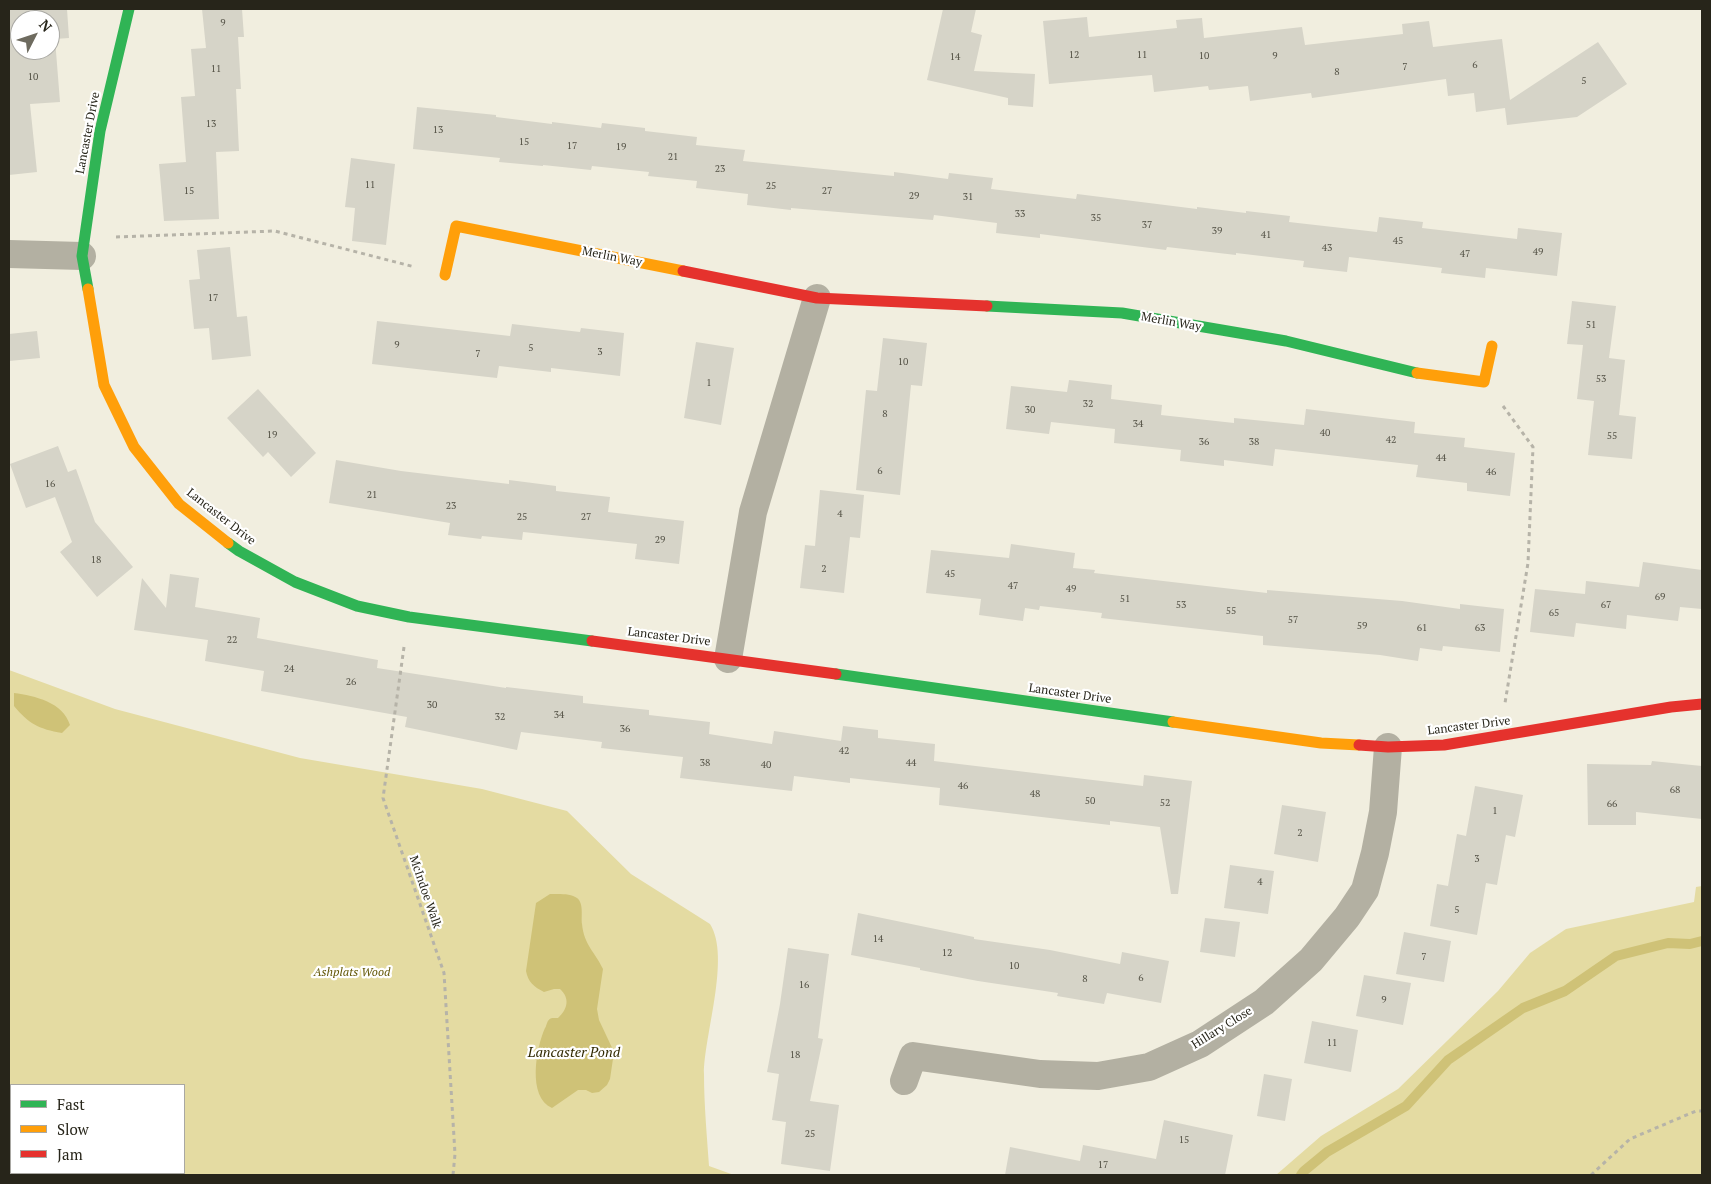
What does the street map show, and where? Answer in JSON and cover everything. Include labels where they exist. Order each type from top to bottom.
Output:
[{"type":"street","name":"Lancaster Drive","points":[[129,9],[100,131],[83,247],[104,386],[134,447],[179,504],[239,551],[295,582],[357,606],[409,617],[728,659],[1321,743],[1388,747],[1444,745],[1671,707],[1702,704]]},
{"type":"street","name":"Merlin Way","points":[[445,275],[456,226],[817,298],[1122,313],[1286,341],[1421,374],[1484,382]]},
{"type":"street","points":[[9,254],[83,247]]},
{"type":"street","points":[[728,659],[753,512],[817,298]]},
{"type":"street","points":[[1484,382],[1492,346]]},
{"type":"street","name":"Hillary Close","points":[[904,1081],[913,1056],[1040,1074],[1098,1076],[1149,1067],[1200,1044],[1264,1002],[1311,960],[1347,917],[1365,890],[1383,812],[1388,747]]},
{"type":"path","points":[[83,247],[275,231],[445,275]]},
{"type":"path","points":[[1484,382],[1534,447],[1528,563],[1500,736]]},
{"type":"path","name":"McIndoe Walk","points":[[409,617],[399,676],[383,798],[444,973],[455,1154],[453,1175]]},
{"type":"path","points":[[1591,1175],[1630,1139],[1702,1110]]},
{"type":"green space","name":"Ashplats Wood","points":[[9,670],[115,709],[300,758],[482,789],[567,811],[631,874],[710,924],[716,938],[718,956],[715,997],[704,1074],[709,1166],[734,1175],[9,1175]]},
{"type":"green space","points":[[1702,886],[1702,1175],[1276,1175],[1321,1136],[1398,1089],[1498,991],[1530,953],[1566,929],[1694,902],[1696,887]]},
{"type":"water","points":[[14,693],[39,698],[55,706],[66,717],[70,725],[62,733],[35,725],[14,706]]},
{"type":"water","name":"Lancaster Pond","points":[[550,894],[571,895],[581,903],[585,938],[603,969],[597,1009],[599,1020],[614,1052],[610,1079],[607,1085],[599,1092],[592,1093],[586,1090],[578,1090],[552,1108],[544,1102],[539,1094],[536,1083],[537,1059],[539,1047],[548,1022],[551,1018],[558,1018],[561,1015],[566,1007],[566,1000],[560,989],[544,992],[537,988],[530,981],[526,971],[536,903]]},
{"type":"building","points":[[9,9],[67,9],[69,38],[60,39],[60,10],[10,10],[10,60],[57,60],[60,102],[30,104],[37,172],[9,175]]},
{"type":"building","points":[[202,9],[242,9],[244,37],[238,37],[241,89],[236,89],[239,151],[216,152],[219,219],[164,221],[159,164],[186,162],[181,97],[195,96],[191,49],[206,48]]},
{"type":"building","points":[[943,9],[976,9],[971,32],[982,35],[974,71],[1035,74],[1033,107],[1008,105],[1008,98],[927,80]]},
{"type":"building","points":[[1087,17],[1089,37],[1177,28],[1176,20],[1202,18],[1204,38],[1302,27],[1305,45],[1403,34],[1402,24],[1429,21],[1433,47],[1502,39],[1510,100],[1598,42],[1627,84],[1577,117],[1507,125],[1505,108],[1476,112],[1474,93],[1448,96],[1446,79],[1312,98],[1311,93],[1250,101],[1248,86],[1209,90],[1208,86],[1154,92],[1152,75],[1049,84],[1043,21]]},
{"type":"building","points":[[417,107],[496,115],[496,117],[552,124],[552,122],[601,128],[602,123],[645,128],[645,131],[697,137],[696,145],[745,150],[743,161],[894,176],[894,172],[948,179],[949,173],[993,178],[991,189],[1076,199],[1077,194],[1197,209],[1197,207],[1246,213],[1246,211],[1290,216],[1289,222],[1377,232],[1379,217],[1423,222],[1422,228],[1517,239],[1518,228],[1562,233],[1557,276],[1486,268],[1485,278],[1441,273],[1442,268],[1349,257],[1347,272],[1303,267],[1304,261],[1236,253],[1236,255],[1167,247],[1166,250],[1040,234],[1040,238],[996,233],[997,223],[934,215],[933,220],[747,205],[748,194],[696,188],[697,181],[648,176],[649,172],[592,166],[591,170],[499,162],[500,158],[413,149]]},
{"type":"building","points":[[351,158],[395,164],[386,245],[352,241],[355,208],[345,207]]},
{"type":"building","points":[[230,247],[237,317],[247,316],[251,356],[212,360],[209,328],[194,329],[189,280],[200,279],[197,250]]},
{"type":"building","points":[[1572,301],[1616,306],[1609,358],[1625,360],[1619,415],[1636,417],[1632,459],[1588,455],[1594,401],[1577,399],[1583,345],[1567,344]]},
{"type":"building","points":[[377,321],[510,336],[512,324],[580,332],[581,328],[624,333],[620,376],[551,368],[551,372],[499,366],[497,378],[372,364]]},
{"type":"building","points":[[37,331],[40,358],[9,361],[9,334]]},
{"type":"building","points":[[883,338],[927,343],[922,386],[911,385],[900,495],[856,490],[866,390],[877,391]]},
{"type":"building","points":[[696,342],[734,348],[721,425],[684,418]]},
{"type":"building","points":[[1069,380],[1112,385],[1111,399],[1162,405],[1161,415],[1234,423],[1234,418],[1304,425],[1306,409],[1415,422],[1414,433],[1465,438],[1464,447],[1515,453],[1510,496],[1467,491],[1467,483],[1416,477],[1418,465],[1275,449],[1273,466],[1224,460],[1224,466],[1180,461],[1181,450],[1114,443],[1115,429],[1051,422],[1049,434],[1006,429],[1011,386],[1067,392]]},
{"type":"building","points":[[258,389],[316,453],[291,477],[268,452],[263,457],[227,418]]},
{"type":"building","points":[[58,446],[68,472],[76,469],[95,522],[133,567],[97,597],[60,552],[72,542],[55,497],[26,508],[10,464]]},
{"type":"building","points":[[336,460],[401,471],[509,484],[509,480],[556,486],[556,491],[610,497],[608,512],[684,521],[679,564],[635,559],[637,544],[523,532],[522,540],[482,536],[481,539],[448,535],[450,523],[329,503]]},
{"type":"building","points":[[820,490],[864,495],[860,538],[850,537],[844,593],[800,588],[805,545],[815,546]]},
{"type":"building","points":[[1011,544],[1075,553],[1073,568],[1095,570],[1094,573],[1267,593],[1267,590],[1402,601],[1460,609],[1460,604],[1504,609],[1500,652],[1443,646],[1442,651],[1420,648],[1418,661],[1380,655],[1263,645],[1263,636],[1101,618],[1102,613],[1040,606],[1039,610],[1025,608],[1023,621],[979,615],[981,599],[926,593],[931,550],[1009,558]]},
{"type":"building","points":[[1643,562],[1702,570],[1702,609],[1680,607],[1678,621],[1627,615],[1626,629],[1576,623],[1574,637],[1530,632],[1535,589],[1585,594],[1586,581],[1639,587]]},
{"type":"building","points":[[170,574],[199,578],[195,607],[260,618],[257,638],[378,660],[377,668],[506,688],[583,696],[583,703],[649,710],[649,715],[710,722],[709,734],[772,744],[774,731],[841,741],[843,726],[878,730],[878,738],[935,744],[934,761],[1143,786],[1144,775],[1192,781],[1178,894],[1171,894],[1160,827],[1110,821],[1110,825],[939,805],[940,788],[850,778],[850,783],[794,776],[792,791],[680,778],[683,757],[601,748],[602,742],[521,732],[517,750],[405,727],[407,717],[261,691],[264,671],[205,661],[208,640],[134,630],[142,578],[166,608]]},
{"type":"building","points":[[1652,761],[1702,766],[1702,819],[1636,812],[1636,825],[1588,825],[1587,764],[1651,765]]},
{"type":"building","points":[[1475,786],[1523,795],[1515,837],[1506,835],[1497,885],[1486,883],[1477,935],[1430,926],[1437,884],[1448,886],[1457,834],[1466,836]]},
{"type":"building","points":[[1282,805],[1326,812],[1318,862],[1274,854]]},
{"type":"building","points":[[1230,865],[1274,871],[1268,914],[1224,908]]},
{"type":"building","points":[[858,913],[974,937],[974,939],[1050,950],[1120,964],[1122,952],[1169,961],[1161,1003],[1107,993],[1104,1004],[1057,996],[1058,993],[978,981],[851,955]]},
{"type":"building","points":[[1205,918],[1240,922],[1235,957],[1200,952]]},
{"type":"building","points":[[1404,932],[1451,941],[1444,982],[1396,974]]},
{"type":"building","points":[[788,948],[829,954],[818,1038],[823,1039],[810,1101],[839,1105],[830,1171],[781,1164],[786,1122],[772,1120],[779,1074],[767,1072]]},
{"type":"building","points":[[1364,975],[1411,983],[1403,1025],[1356,1016]]},
{"type":"building","points":[[1312,1021],[1358,1030],[1351,1072],[1304,1063]]},
{"type":"building","points":[[1264,1074],[1292,1079],[1285,1121],[1257,1116]]},
{"type":"building","points":[[1164,1120],[1233,1135],[1225,1175],[1005,1175],[1010,1147],[1080,1161],[1083,1145],[1156,1159]]},
{"type":"waterway","points":[[1301,1175],[1327,1152],[1406,1106],[1448,1060],[1523,1008],[1565,991],[1616,956],[1668,943],[1690,944],[1702,941]]},
{"type":"traffic: fast","points":[[88,289],[82,256],[100,131],[129,9]]},
{"type":"traffic: fast","points":[[987,306],[1122,313],[1286,341],[1417,373]]},
{"type":"traffic: fast","points":[[228,543],[295,582],[357,606],[409,617],[592,641]]},
{"type":"traffic: fast","points":[[836,674],[1173,722]]},
{"type":"traffic: slow","points":[[445,275],[456,226],[683,271]]},
{"type":"traffic: slow","points":[[88,289],[104,385],[134,447],[179,504],[228,543]]},
{"type":"traffic: slow","points":[[1417,373],[1484,382],[1492,346]]},
{"type":"traffic: slow","points":[[1173,722],[1321,743],[1359,745]]},
{"type":"traffic: jam","points":[[683,271],[817,298],[987,306]]},
{"type":"traffic: jam","points":[[592,641],[836,674]]},
{"type":"traffic: jam","points":[[1359,745],[1388,747],[1444,745],[1671,707],[1702,704]]}]
